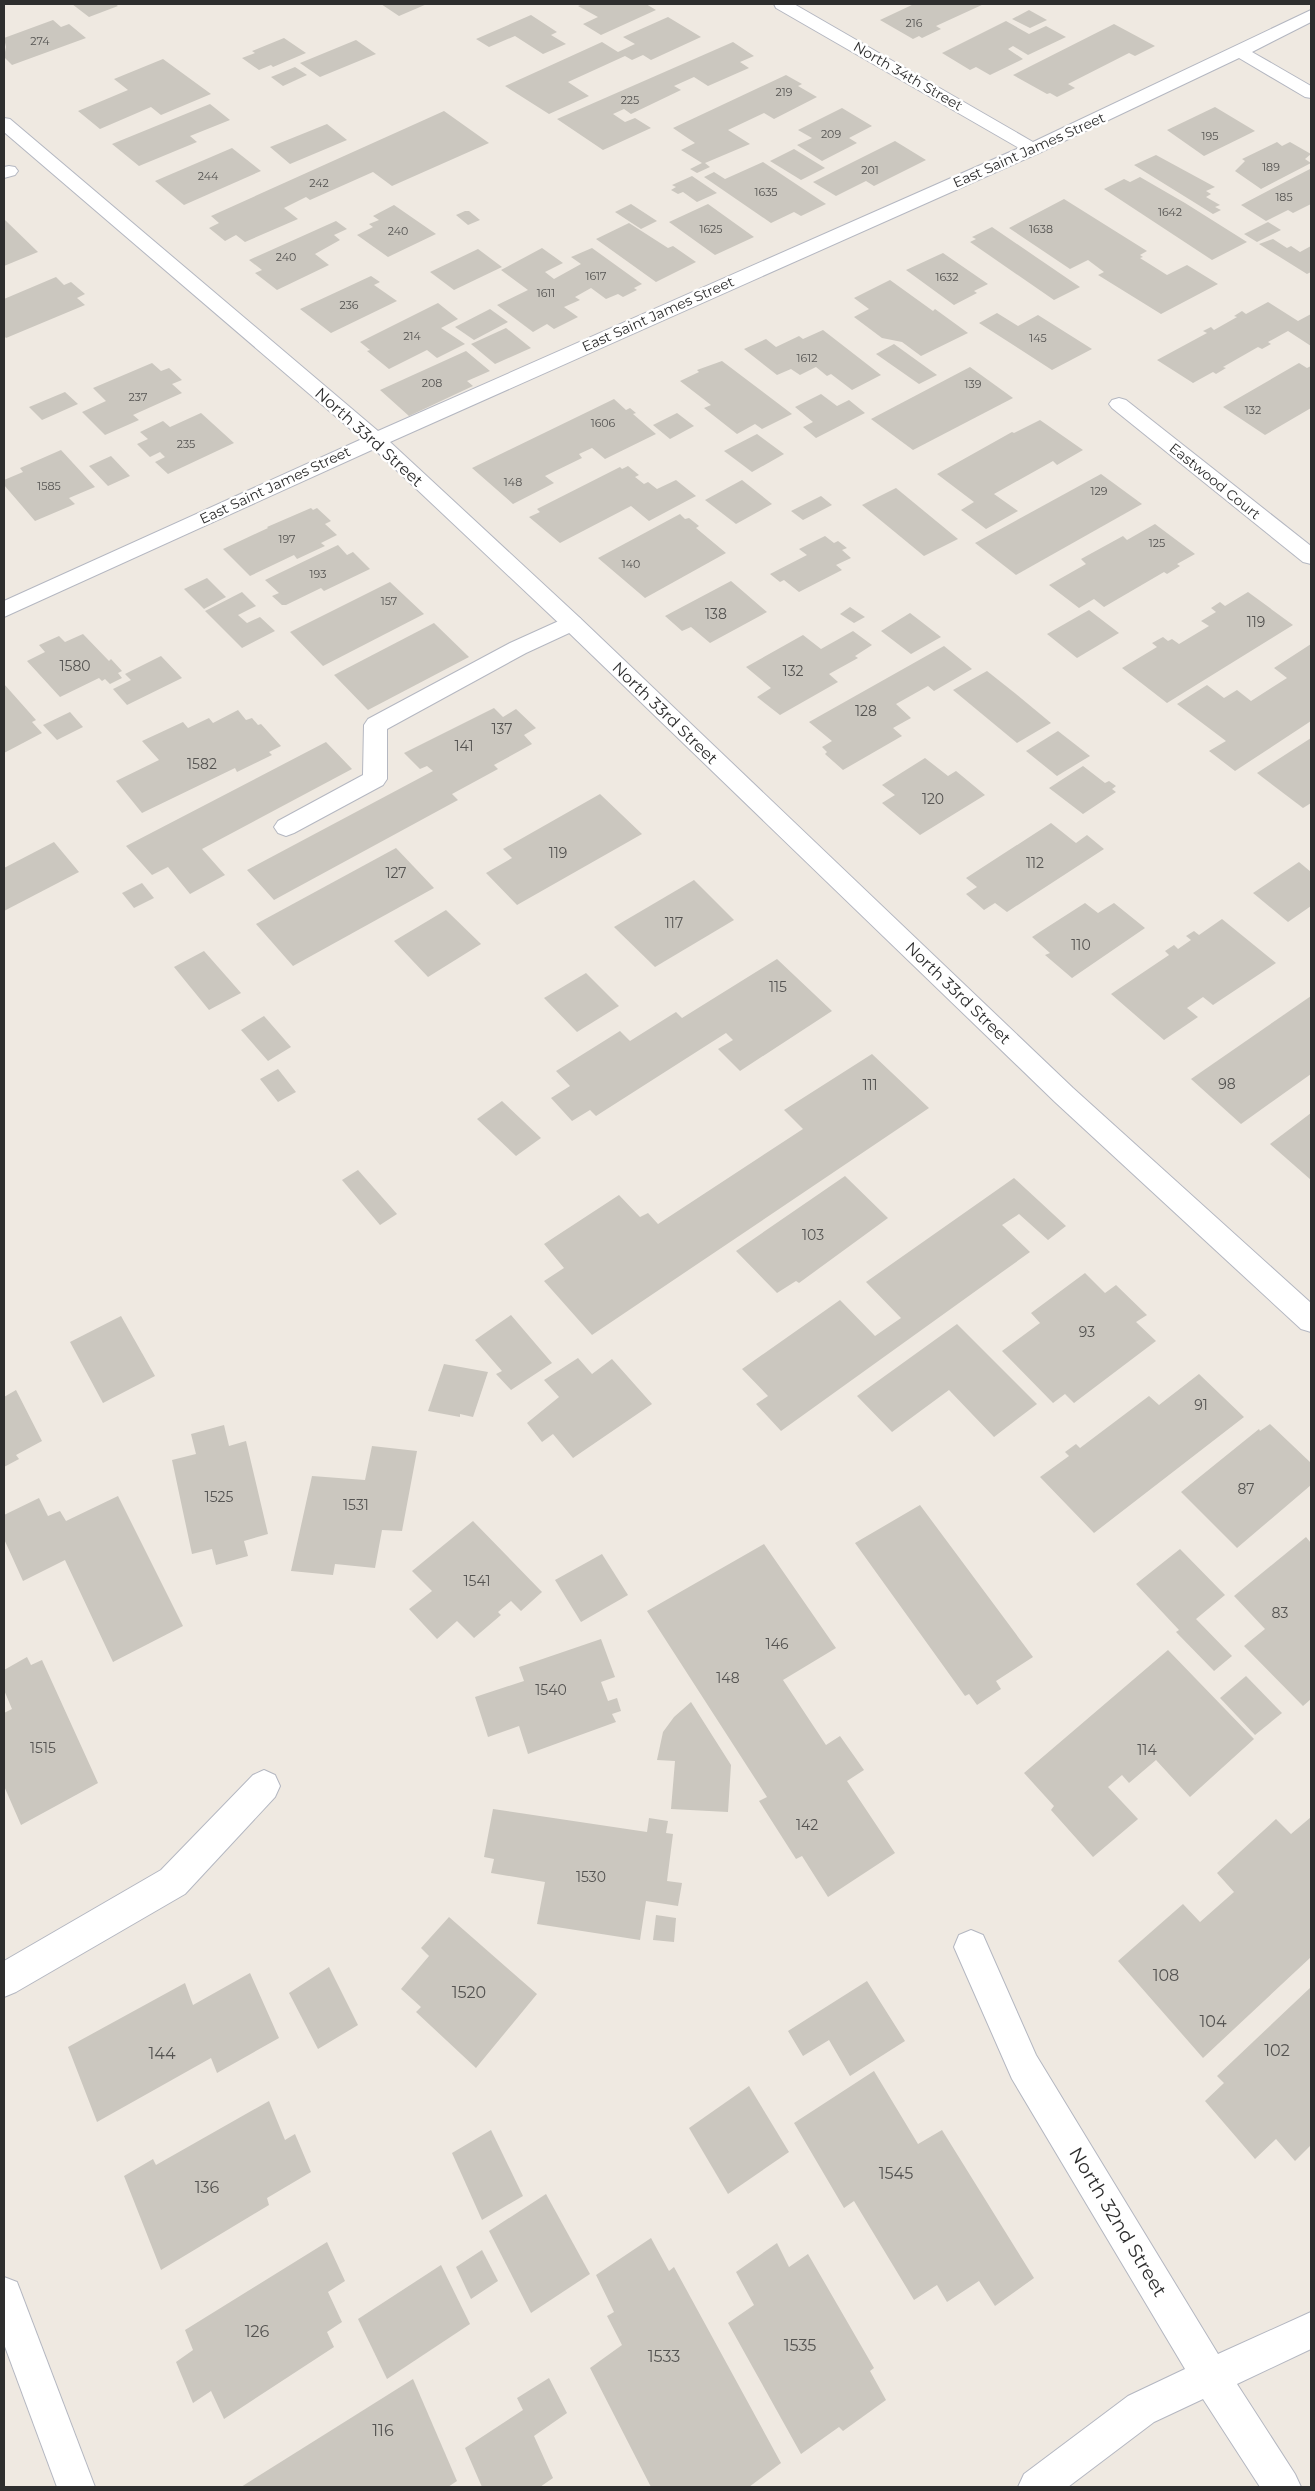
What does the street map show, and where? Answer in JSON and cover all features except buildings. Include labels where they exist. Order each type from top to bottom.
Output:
[{"type":"street","name":"North 34th Street","points":[[782,4],[1033,149]]},
{"type":"street","name":"East Saint James Street","points":[[4,610],[375,439],[1033,149],[1240,52],[1311,15]]},
{"type":"street","points":[[1240,52],[1311,93]]},
{"type":"street","name":"North 33rd Street","points":[[4,123],[375,439],[572,624],[1064,1095],[1311,1320]]},
{"type":"street","name":"Eastwood Court","points":[[1119,404],[1311,557]]},
{"type":"street","points":[[286,828],[375,779],[376,725],[518,648],[572,624]]},
{"type":"street","points":[[4,1980],[173,1882],[264,1786]]},
{"type":"street","name":"North 32nd Street","points":[[971,1947],[1024,2067],[1210,2376],[1282,2487]]},
{"type":"street","points":[[4,2295],[76,2487]]},
{"type":"street","points":[[1037,2487],[1141,2409],[1311,2330]]}]
